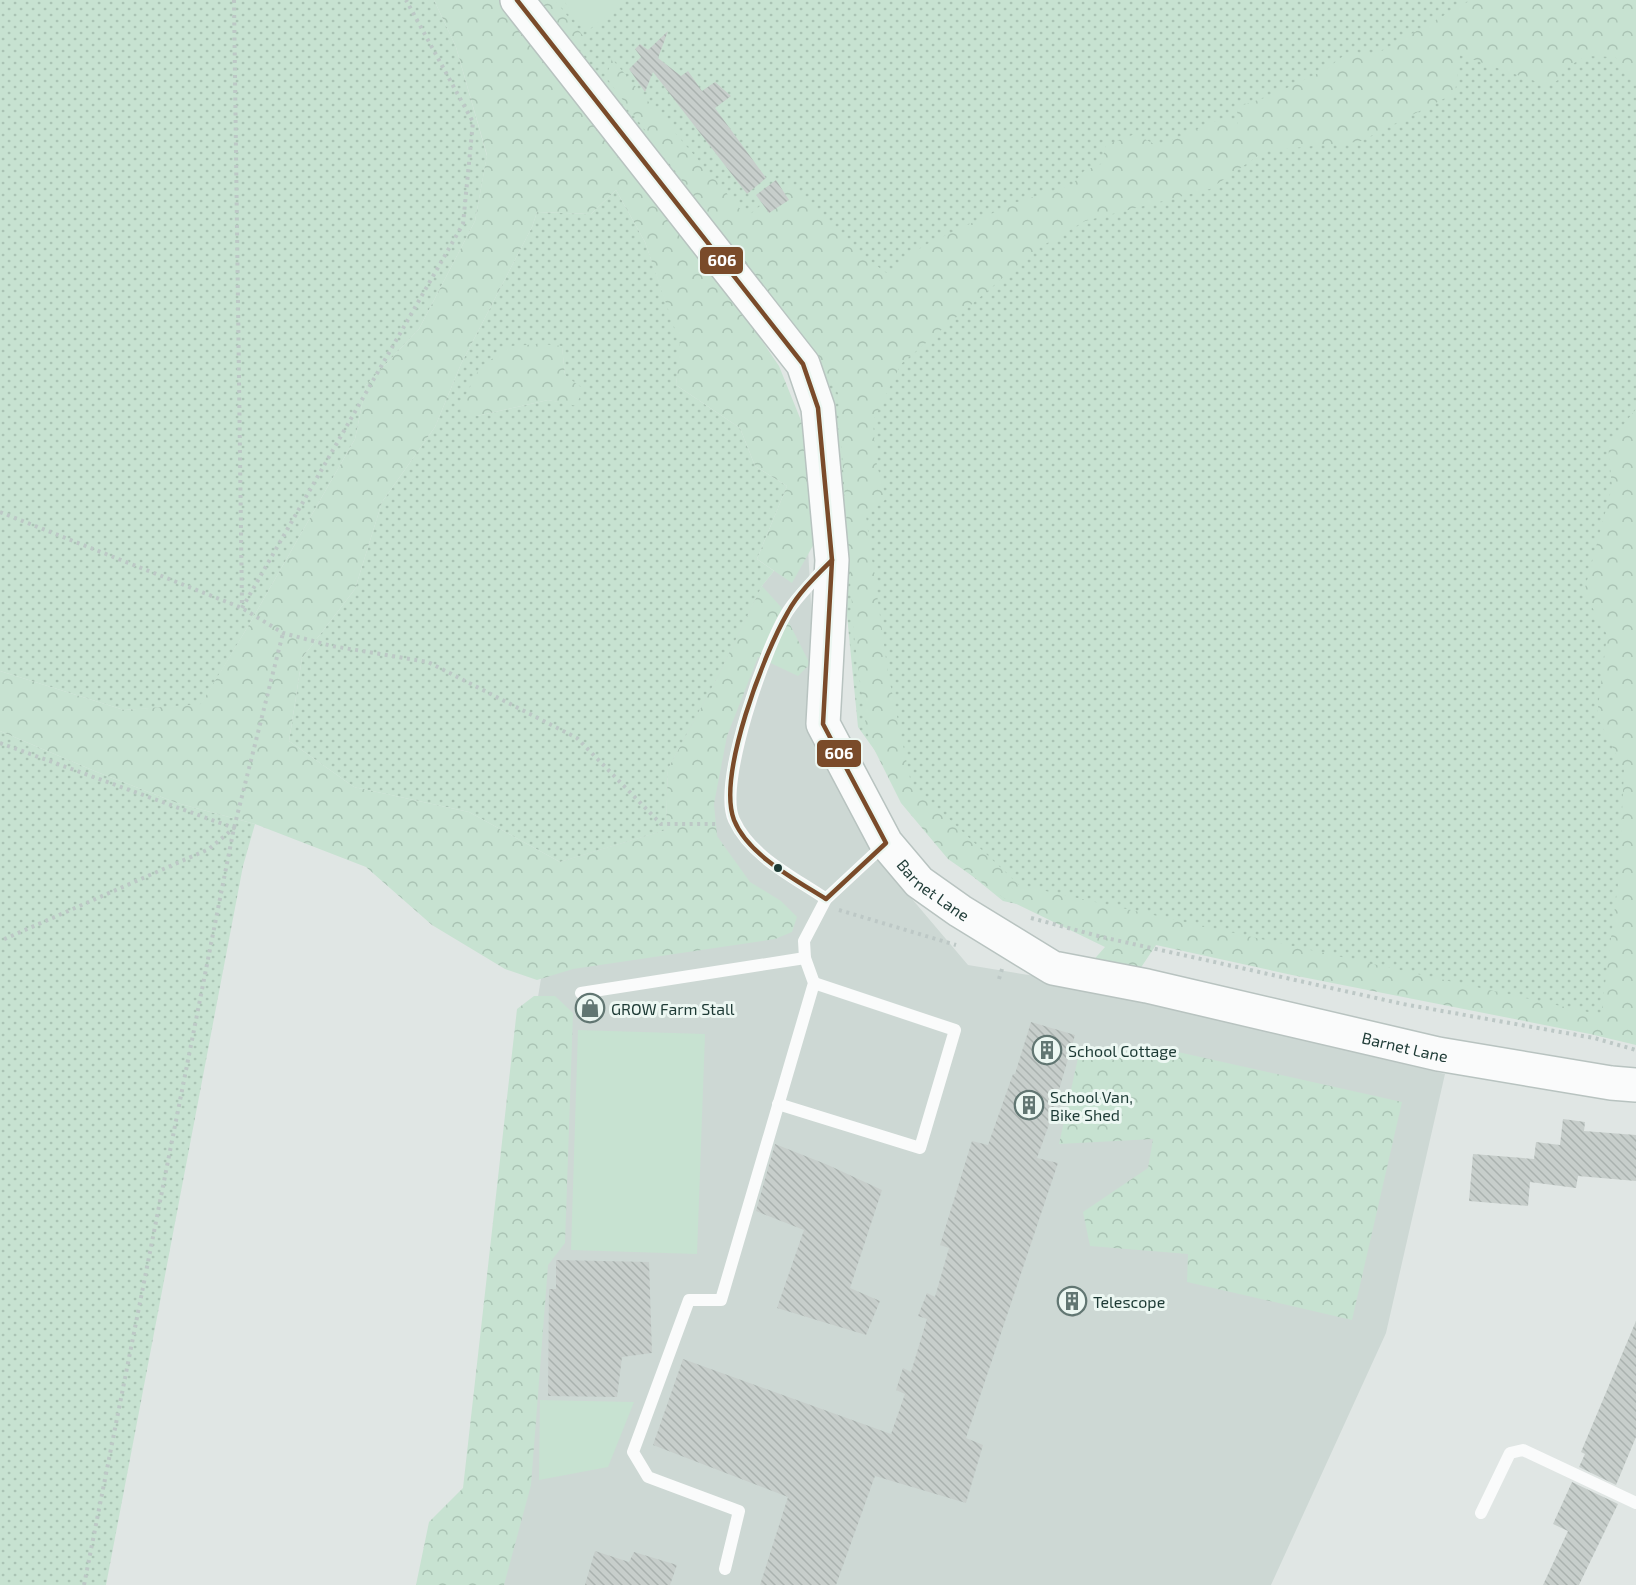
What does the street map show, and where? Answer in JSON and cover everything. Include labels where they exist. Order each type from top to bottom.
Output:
[{"type":"street","name":"Barnet Lane","points":[[517,0],[803,364],[818,408],[832,560],[823,724],[886,843],[919,882],[960,911],[1053,968],[1147,986],[1438,1054],[1636,1086]]},
{"type":"lane","points":[[825,902],[745,840],[732,818],[729,794],[741,729],[771,646],[788,611],[832,560]]},
{"type":"lane","points":[[725,1569],[740,1511],[648,1477],[633,1452],[689,1300],[721,1300],[814,983],[805,958],[804,941],[825,902],[886,843]]},
{"type":"lane","points":[[581,993],[805,958]]},
{"type":"lane","points":[[778,1104],[920,1148],[955,1030],[814,983]]},
{"type":"lane","points":[[1481,1514],[1510,1453],[1523,1450],[1636,1503]]},
{"type":"path","points":[[234,0],[242,608]]},
{"type":"path","points":[[242,608],[463,224],[474,122],[406,0]]},
{"type":"path","points":[[0,512],[242,608],[283,633],[332,646],[428,662],[577,738],[661,824],[722,824]]},
{"type":"path","points":[[84,1585],[234,828],[283,633]]},
{"type":"path","points":[[0,743],[234,828]]},
{"type":"path","points":[[0,941],[209,849],[234,828]]},
{"type":"path","points":[[825,902],[977,951],[986,927]]},
{"type":"path","points":[[1025,916],[1102,937],[1403,1004],[1594,1038],[1636,1050]]},
{"type":"path","points":[[999,979],[1004,963]]},
{"type":"shaded area","points":[[807,529],[817,716],[873,853],[968,965],[1035,976],[1445,1074],[1386,1333],[1271,1585],[475,1585],[537,1003],[560,862],[666,830],[668,769],[762,586]]},
{"type":"green space","points":[[0,0],[434,0],[456,47],[487,156],[475,221],[419,329],[366,385],[355,439],[201,705],[124,710],[0,671]]},
{"type":"green space","points":[[434,0],[499,0],[709,262],[779,366],[802,423],[820,533],[792,583],[757,559],[787,486],[755,466],[740,428],[676,385],[680,344],[645,242],[616,190],[591,214],[537,212],[532,227],[461,364],[435,427],[382,502],[355,589],[302,658],[289,741],[354,787],[469,812],[560,862],[666,830],[668,769],[717,678],[762,586],[781,607],[810,664],[798,676],[758,657],[727,736],[714,804],[717,836],[750,882],[781,901],[797,917],[792,932],[775,939],[573,969],[537,980],[505,969],[432,925],[366,867],[255,824],[177,803],[0,731],[0,671],[124,710],[201,704],[250,623],[355,439],[366,385],[419,329],[475,221],[487,155],[456,47]]},
{"type":"green space","points":[[529,0],[1636,0],[1636,1037],[1003,901],[954,861],[858,727],[825,393]]},
{"type":"green space","points":[[538,0],[555,0],[587,41],[576,48]]},
{"type":"green space","points":[[563,0],[627,0],[586,32]]},
{"type":"green space","points":[[1471,0],[1636,0],[1636,79],[1615,57],[1586,56],[1561,71],[1561,78],[1549,86],[1460,55],[1455,93],[1361,141],[1265,151],[1210,189],[1085,221],[1037,249],[901,364],[873,421],[876,461],[886,499],[866,516],[888,673],[911,783],[1019,885],[1601,1015],[1619,876],[1624,770],[1597,716],[1607,635],[1584,592],[1612,487],[1608,444],[1636,409],[1636,1045],[1156,945],[1124,993],[1076,980],[1105,947],[1004,898],[948,859],[901,803],[870,741],[866,727],[854,635],[838,393],[606,77],[612,59],[747,217],[788,182],[800,191],[847,244],[888,274],[923,246],[1014,203],[1072,185],[1084,171],[1101,164],[1106,145],[1135,134],[1158,146],[1225,117],[1238,127],[1237,107],[1270,96],[1325,70],[1351,50],[1371,57]]},
{"type":"green space","points":[[616,190],[645,242],[681,344],[676,385],[740,428],[755,466],[787,486],[757,559],[774,571],[762,586],[717,678],[668,769],[666,830],[560,862],[469,812],[354,787],[289,741],[302,658],[355,589],[382,502],[435,427],[461,364],[532,227],[537,212],[591,214]],"holes":[[[562,347],[565,375],[577,405],[548,400],[477,416]]]},
{"type":"green space","points":[[541,344],[562,346],[565,375],[582,388],[577,406],[548,400],[477,416],[459,409],[480,367],[511,346]]},
{"type":"green space","points":[[0,731],[177,803],[255,824],[243,866],[106,1585],[0,1585]]},
{"type":"green space","points":[[534,996],[555,996],[573,1013],[565,1243],[548,1265],[531,1485],[504,1585],[416,1585],[429,1522],[463,1488],[517,1009]]},
{"type":"green space","points":[[578,1030],[705,1034],[697,1254],[571,1250]]},
{"type":"green space","points":[[1160,1048],[1402,1102],[1352,1320],[1187,1282],[1188,1254],[1090,1246],[1083,1212],[1148,1168],[1153,1139],[1059,1144],[1078,1058]]},
{"type":"green space","points":[[540,1400],[634,1402],[608,1467],[539,1480]]},
{"type":"building","points":[[668,31],[658,58],[681,76],[688,71],[702,91],[715,82],[731,96],[715,108],[766,178],[747,194],[653,72],[645,92],[629,69],[641,57],[635,49],[640,44],[648,50]]},
{"type":"building","points":[[776,180],[789,200],[769,213],[756,195]]},
{"type":"building","points":[[1031,1022],[1075,1035],[1059,1090],[1061,1091],[1037,1158],[1058,1163],[966,1438],[983,1445],[966,1503],[875,1476],[836,1585],[760,1585],[788,1497],[653,1445],[683,1359],[891,1434],[905,1394],[896,1390],[903,1368],[911,1372],[927,1319],[918,1316],[927,1293],[935,1297],[949,1248],[940,1245],[972,1141],[988,1145],[1013,1074],[1015,1074]]},
{"type":"building","points":[[1563,1119],[1585,1122],[1584,1131],[1636,1135],[1636,1181],[1578,1176],[1576,1188],[1530,1182],[1528,1206],[1469,1201],[1473,1154],[1534,1159],[1536,1142],[1560,1145]]},
{"type":"building","points":[[775,1144],[882,1190],[850,1288],[880,1301],[866,1335],[777,1308],[804,1230],[756,1211]]},
{"type":"building","points":[[556,1260],[649,1262],[652,1353],[622,1357],[617,1397],[548,1396],[549,1289],[556,1289]]},
{"type":"building","name":"Telescope","points":[[1072,1287],[1083,1291],[1087,1302],[1083,1313],[1072,1317],[1061,1313],[1057,1302],[1061,1291]]},
{"type":"building","points":[[1636,1321],[1636,1437],[1616,1485],[1579,1467],[1585,1454],[1581,1452]]},
{"type":"building","points":[[1572,1482],[1618,1504],[1579,1585],[1543,1585],[1568,1531],[1553,1524]]},
{"type":"building","points":[[595,1551],[629,1562],[634,1552],[677,1565],[670,1585],[585,1585]]},
{"type":"transit line","name":"606","points":[[517,0],[803,364],[818,408],[832,560]]},
{"type":"transit line","name":"606","points":[[832,560],[823,724],[886,843],[826,899],[774,866],[750,844],[734,820],[730,800],[737,745],[767,655],[792,605],[808,584],[832,560]]},
{"type":"place","name":"GROW Farm Stall","points":[[590,1008]]},
{"type":"place","name":"School Cottage","points":[[1047,1050]]},
{"type":"place","name":"School Van, Bike Shed","points":[[1029,1105]]},
{"type":"place","name":"Telescope","points":[[1072,1301]]}]
